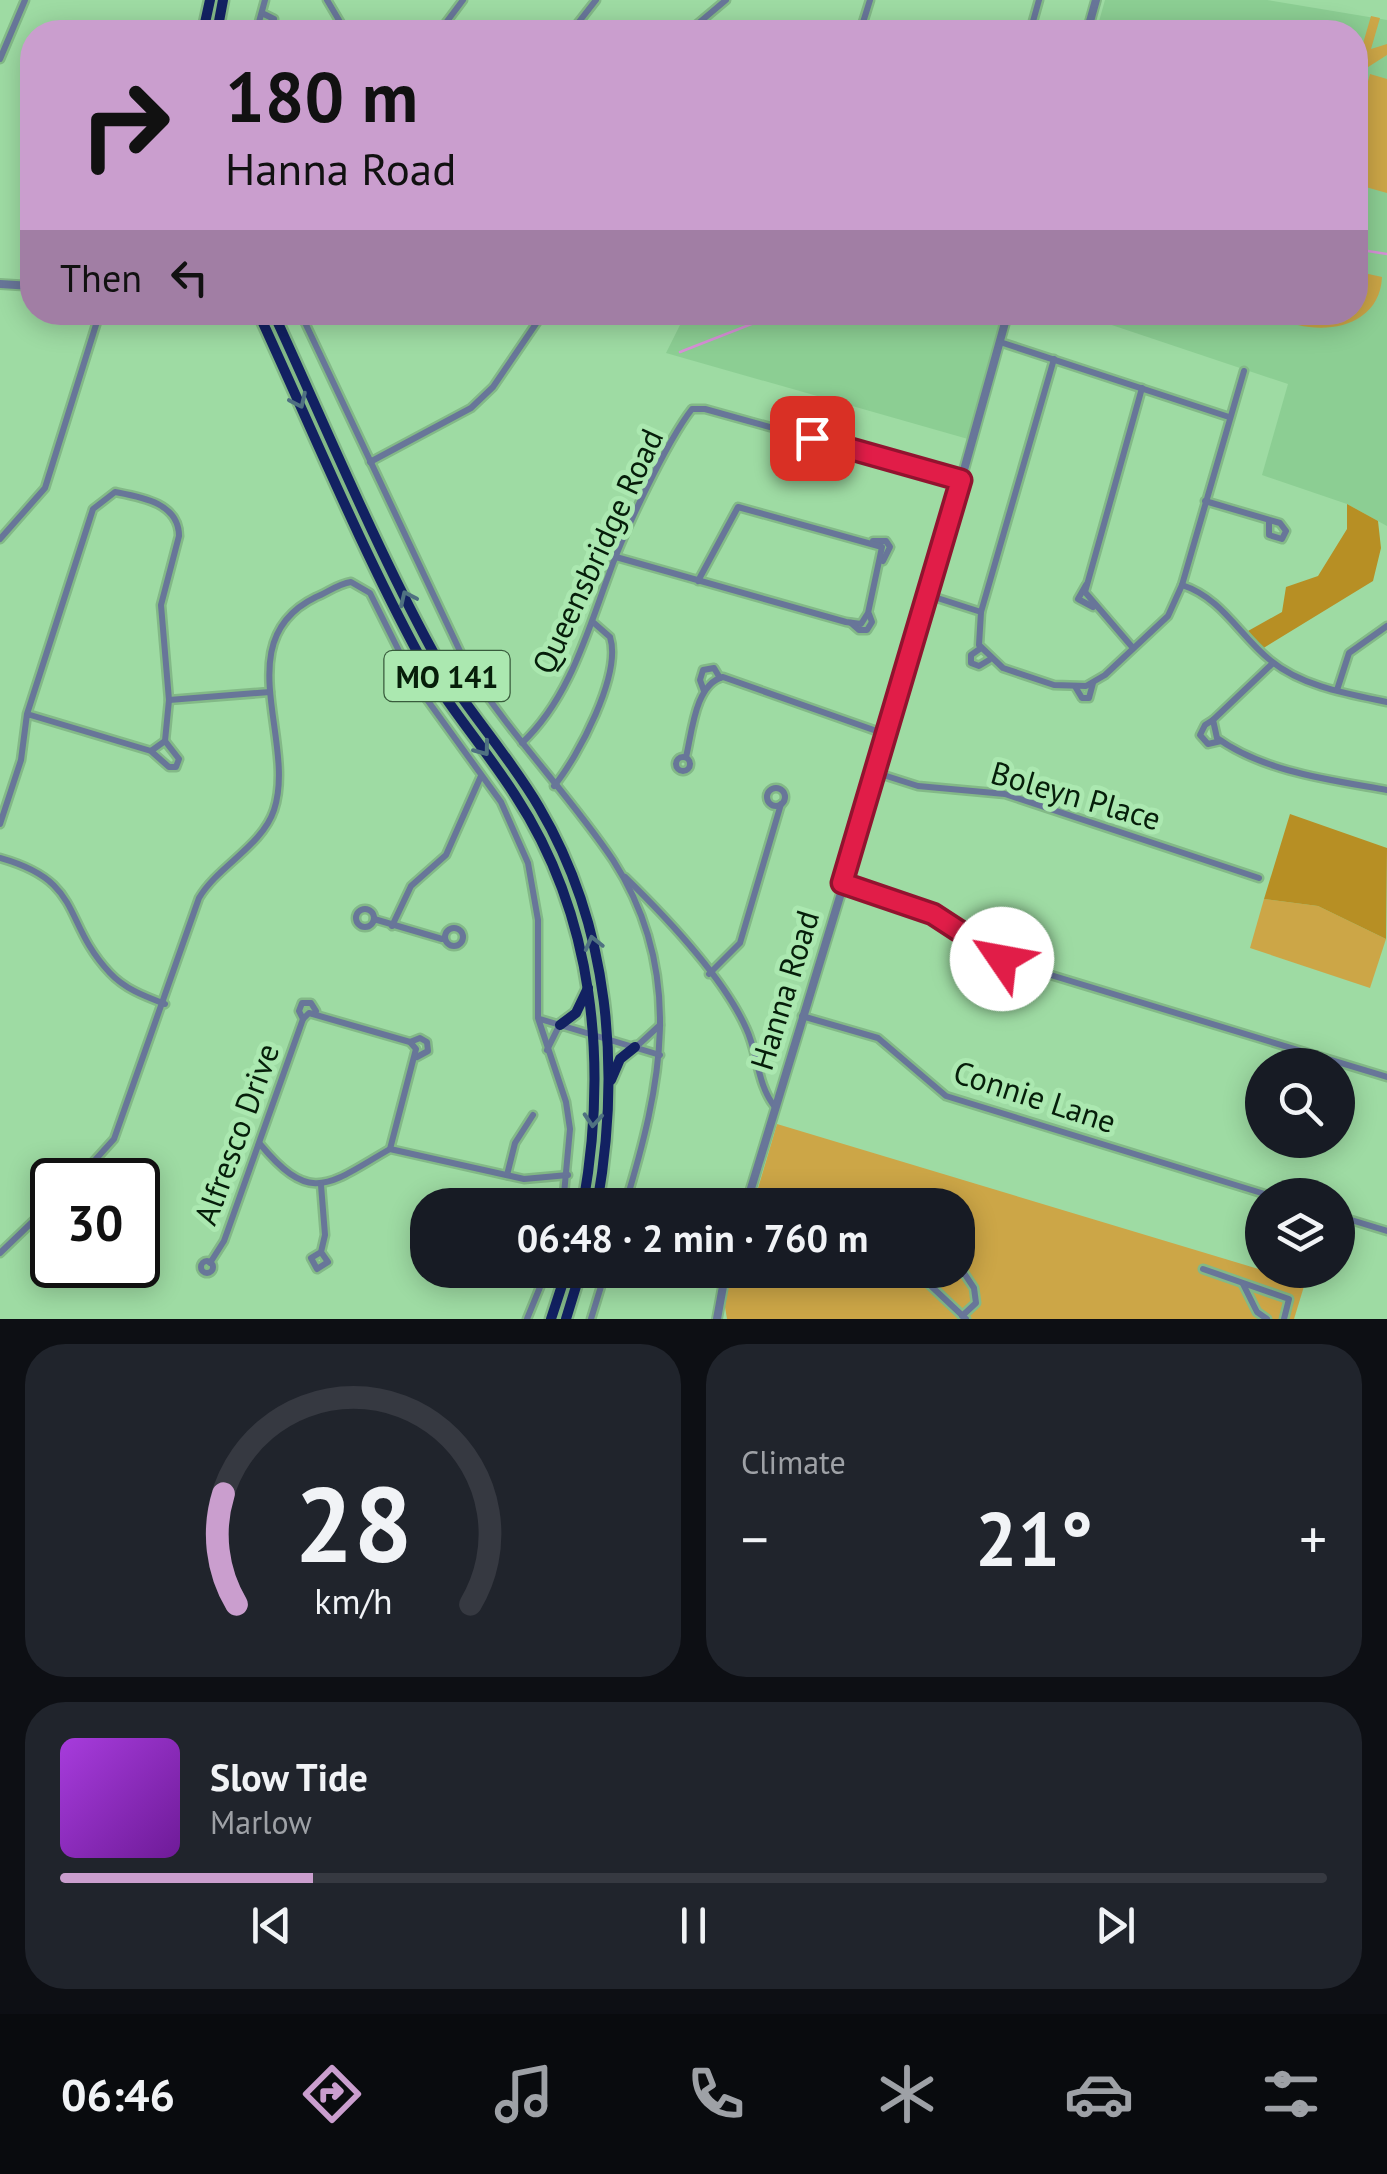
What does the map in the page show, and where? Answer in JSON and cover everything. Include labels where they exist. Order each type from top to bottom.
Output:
[{"type":"highway","name":"MO 141","points":[[264,325],[418,654],[515,794],[544,847],[574,922],[589,988],[594,1035],[593,1131],[585,1188]]},
{"type":"highway","name":"MO 141","points":[[278,325],[430,648],[527,787],[562,850],[594,941],[608,1039],[599,1188]]},
{"type":"highway","points":[[560,1025],[576,1013],[589,988]]},
{"type":"highway","points":[[608,1085],[620,1060],[635,1047]]},
{"type":"highway","points":[[552,1319],[561,1288]]},
{"type":"highway","points":[[566,1319],[575,1288]]},
{"type":"street","points":[[0,59],[25,0]]},
{"type":"street","points":[[264,14],[266,0]]},
{"type":"street","points":[[580,20],[596,0]]},
{"type":"street","points":[[702,20],[726,0]]},
{"type":"street","points":[[0,538],[44,488],[96,325]]},
{"type":"street","points":[[306,325],[442,619],[485,694],[619,871],[709,974],[744,1023],[764,1090],[776,1106]]},
{"type":"street","points":[[370,462],[470,408],[493,387],[535,325]]},
{"type":"street","name":"Hanna Road","points":[[751,1188],[888,735],[1005,325]]},
{"type":"street","points":[[1000,342],[1229,417]]},
{"type":"street","points":[[1054,359],[976,637],[989,660],[1054,685],[1076,688],[1093,683],[1168,616],[1182,585],[1244,370]]},
{"type":"street","points":[[1133,648],[1094,607],[1087,597],[1086,585],[1142,388]]},
{"type":"street","name":"Queensbridge Road","points":[[522,743],[546,719],[594,624],[616,556],[692,409],[706,408],[961,480]]},
{"type":"street","points":[[0,824],[21,760],[28,714],[94,509],[115,492],[168,509],[179,526],[161,606],[169,700],[165,741],[179,759],[176,767],[169,767],[151,751],[28,714]]},
{"type":"street","points":[[1205,501],[1270,520]]},
{"type":"street","points":[[616,556],[698,581],[860,624],[868,614],[882,547],[738,507],[698,581]]},
{"type":"street","points":[[871,542],[886,541],[890,547],[882,561]]},
{"type":"street","points":[[96,1158],[114,1139],[165,1004],[200,896],[264,827],[274,810],[277,782],[270,692],[272,654],[286,617],[342,584],[359,584],[370,594],[415,682],[516,832],[532,876],[538,920],[538,1018],[568,1116],[566,1188]]},
{"type":"street","points":[[1182,585],[1224,611],[1272,662],[1301,679],[1387,702]]},
{"type":"street","points":[[928,595],[981,612]]},
{"type":"street","points":[[554,786],[572,765],[595,718],[613,659],[610,637],[594,624]]},
{"type":"street","points":[[1337,690],[1349,653],[1387,626]]},
{"type":"street","points":[[981,648],[971,656],[971,663],[979,666],[989,660]]},
{"type":"street","points":[[1221,741],[1208,744],[1200,734],[1204,724],[1214,720],[1272,662]]},
{"type":"street","points":[[686,757],[704,691],[700,680],[703,670],[714,668],[720,678],[888,735]]},
{"type":"street","points":[[704,691],[720,678]]},
{"type":"street","points":[[169,700],[270,692]]},
{"type":"street","points":[[1214,720],[1213,733],[1221,741],[1252,757],[1316,777],[1387,790]]},
{"type":"street","points":[[151,751],[165,741]]},
{"type":"street","name":"Boleyn Place","points":[[876,773],[918,786],[1005,794],[1259,878]]},
{"type":"street","points":[[392,926],[410,886],[446,855],[481,775]]},
{"type":"street","points":[[709,974],[740,942],[781,804]]},
{"type":"street","points":[[0,858],[46,875],[62,890],[109,972],[134,992],[165,1004]]},
{"type":"street","points":[[619,871],[644,931],[660,993],[660,1054],[653,1113],[631,1188]]},
{"type":"street","points":[[842,883],[933,914],[995,956],[1022,966],[1387,1078]]},
{"type":"street","points":[[374,919],[442,940]]},
{"type":"street","name":"Alfresco Drive","points":[[210,1263],[224,1241],[309,1015],[414,1049],[390,1149]]},
{"type":"street","name":"Connie Lane","points":[[802,1016],[878,1038],[946,1096],[1245,1188]]},
{"type":"street","points":[[538,1018],[660,1054]]},
{"type":"street","points":[[635,1047],[660,1024]]},
{"type":"street","points":[[547,1052],[560,1025]]},
{"type":"street","points":[[507,1175],[515,1144],[533,1115]]},
{"type":"street","points":[[260,1144],[295,1180],[321,1185],[352,1173],[390,1149],[507,1175],[538,1179],[568,1174]]},
{"type":"street","points":[[321,1185],[322,1252]]},
{"type":"street","points":[[1355,1221],[1387,1231]]},
{"type":"street","points":[[0,1252],[30,1224]]},
{"type":"street","points":[[1203,1269],[1289,1299],[1284,1319]]},
{"type":"street","points":[[1243,1283],[1258,1312],[1267,1319]]},
{"type":"street","points":[[527,1319],[540,1288]]},
{"type":"street","points":[[592,1319],[601,1288]]},
{"type":"street","points":[[717,1319],[723,1288]]},
{"type":"street","points":[[933,1288],[964,1318],[976,1303],[973,1288]]},
{"type":"shaded area","points":[[1105,0],[1267,0],[1387,20],[1387,526],[1347,504],[1262,475],[1288,384],[1112,325],[1368,325],[1368,20],[1099,20]]},
{"type":"shaded area","points":[[1371,16],[1380,18],[1371,49],[1387,44],[1387,55],[1368,67]]},
{"type":"shaded area","points":[[1370,74],[1387,79],[1387,193],[1368,188]]},
{"type":"shaded area","points":[[1368,274],[1382,277],[1368,310]]},
{"type":"shaded area","points":[[680,325],[999,325],[968,439],[666,353]]},
{"type":"shaded area","points":[[1298,325],[1343,325],[1326,328]]},
{"type":"shaded area","points":[[1347,504],[1378,521],[1381,548],[1373,581],[1262,649],[1248,631],[1282,612],[1286,587],[1318,576],[1347,529]]},
{"type":"shaded area","points":[[1290,814],[1387,848],[1386,939],[1318,906],[1264,899]]},
{"type":"shaded area","points":[[1264,899],[1318,906],[1386,939],[1370,988],[1250,948]]},
{"type":"shaded area","points":[[777,1124],[1245,1265],[1245,1288],[1303,1288],[1294,1319],[727,1319],[724,1301],[728,1288],[975,1288],[975,1188],[758,1188]]},
{"type":"waterway","points":[[1368,251],[1387,254]]},
{"type":"waterway","points":[[680,352],[749,325]]},
{"type":"route","points":[[812,438],[961,480],[901,696],[842,883],[924,909],[1002,959]]}]
